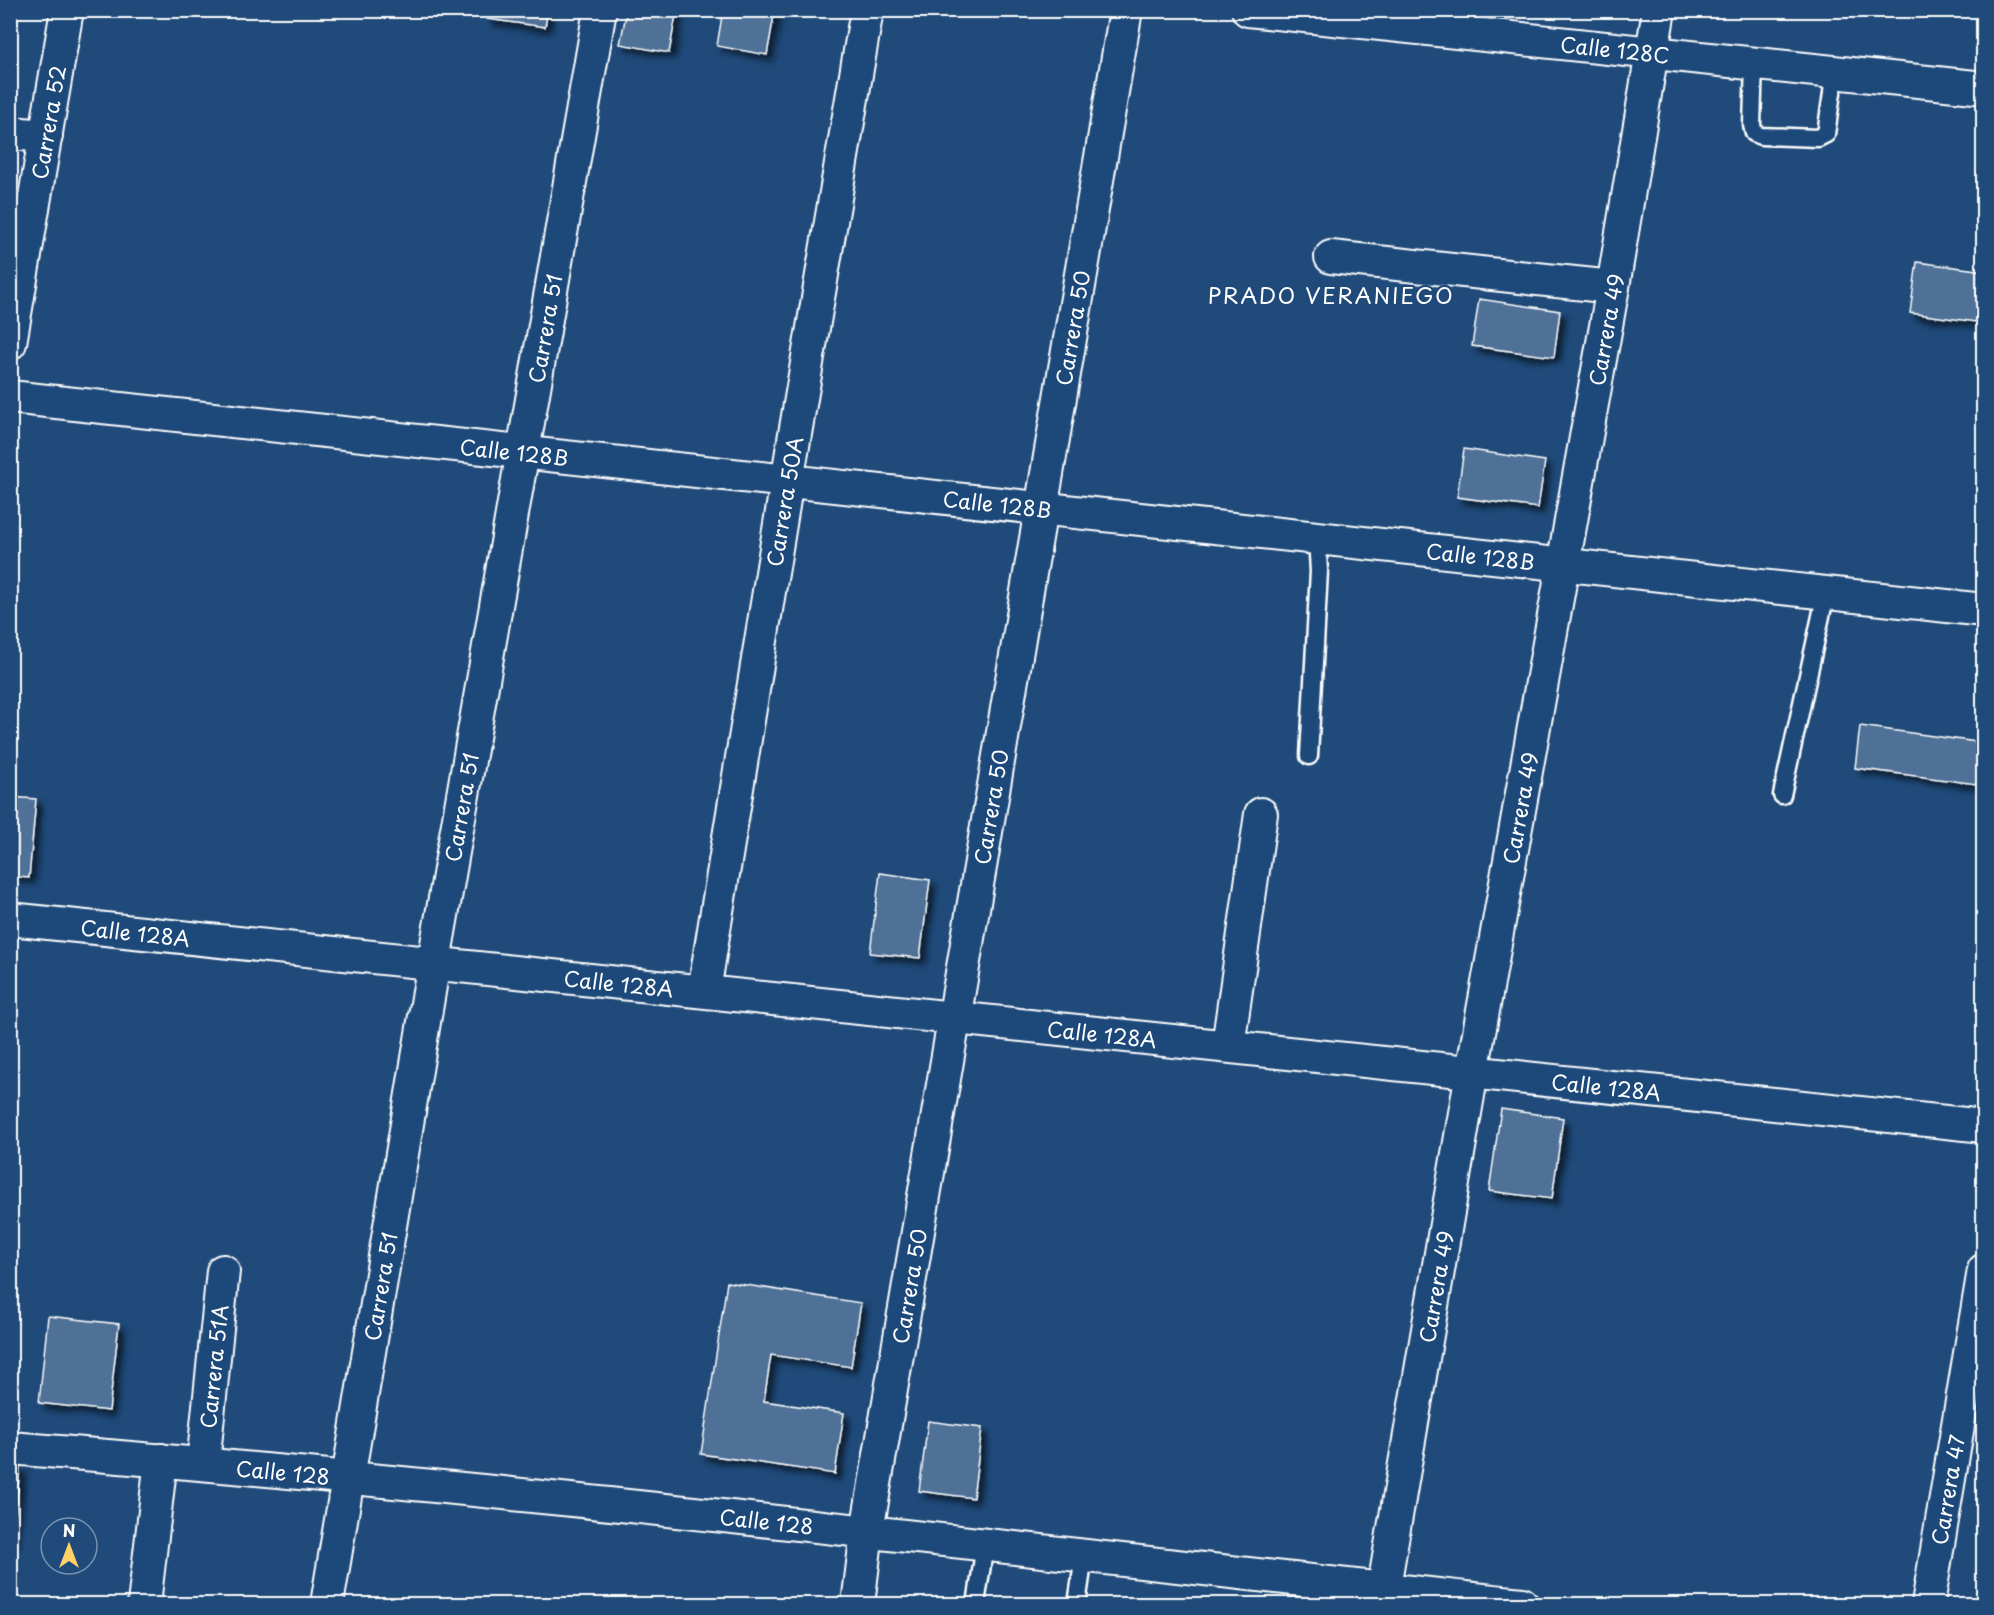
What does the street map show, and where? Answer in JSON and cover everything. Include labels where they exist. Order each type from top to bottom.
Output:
[{"type":"street","name":"Carrera 52","points":[[10,343],[67,10]]},
{"type":"street","name":"Carrera 51","points":[[327,1605],[346,1478],[433,963],[600,10]]},
{"type":"street","name":"Carrera 50A","points":[[704,991],[867,10]]},
{"type":"street","name":"Carrera 50","points":[[858,1605],[867,1531],[1126,10]]},
{"type":"street","name":"Calle 128C","points":[[1248,10],[1373,17],[1652,53],[1983,88]]},
{"type":"street","name":"Carrera 49","points":[[1382,1597],[1472,1072],[1613,287],[1659,10]]},
{"type":"street","points":[[10,133],[46,136]]},
{"type":"street","points":[[1331,256],[1613,287]]},
{"type":"street","name":"Calle 128B","points":[[10,397],[1983,610]]},
{"type":"street","points":[[1228,1046],[1261,814]]},
{"type":"street","name":"Calle 128A","points":[[10,919],[1983,1126]]},
{"type":"street","name":"Carrera 47","points":[[1928,1605],[1983,1270]]},
{"type":"street","name":"Carrera 51A","points":[[203,1464],[222,1271]]},
{"type":"street","name":"Calle 128","points":[[10,1448],[203,1464],[867,1531],[1084,1556],[1382,1597],[1522,1605]]},
{"type":"street","points":[[144,1605],[161,1460]]},
{"type":"lane","points":[[1754,63],[1752,125],[1754,133],[1761,136],[1818,138],[1826,134],[1835,72]]},
{"type":"lane","points":[[1309,756],[1319,571],[1317,538]]},
{"type":"lane","points":[[1782,795],[1826,593]]},
{"type":"lane","points":[[976,1605],[985,1545]]},
{"type":"lane","points":[[1077,1605],[1084,1556]]},
{"type":"building","points":[[488,10],[548,10],[545,27],[487,19]]},
{"type":"building","points":[[627,10],[677,10],[669,53],[620,44]]},
{"type":"building","points":[[723,10],[775,10],[767,55],[717,46]]},
{"type":"building","points":[[1917,262],[1984,271],[1984,323],[1910,313]]},
{"type":"building","points":[[1479,299],[1560,311],[1554,357],[1472,346]]},
{"type":"building","points":[[1464,449],[1545,461],[1538,508],[1457,497]]},
{"type":"building","points":[[1860,726],[1984,743],[1984,785],[1855,768]]},
{"type":"building","points":[[10,797],[36,799],[29,878],[10,876]]},
{"type":"building","points":[[880,873],[930,880],[920,958],[870,953]]},
{"type":"building","points":[[1501,1109],[1563,1118],[1552,1199],[1489,1191]]},
{"type":"building","points":[[727,1282],[861,1303],[851,1367],[771,1355],[764,1401],[844,1413],[835,1474],[701,1454]]},
{"type":"building","points":[[48,1316],[119,1324],[109,1411],[39,1403]]},
{"type":"building","points":[[928,1421],[982,1428],[973,1498],[919,1491]]},
{"type":"building","points":[[10,1467],[20,1467],[12,1546],[10,1546]]},
{"type":"district","name":"PRADO VERANIEGO","points":[[1331,294]]}]
